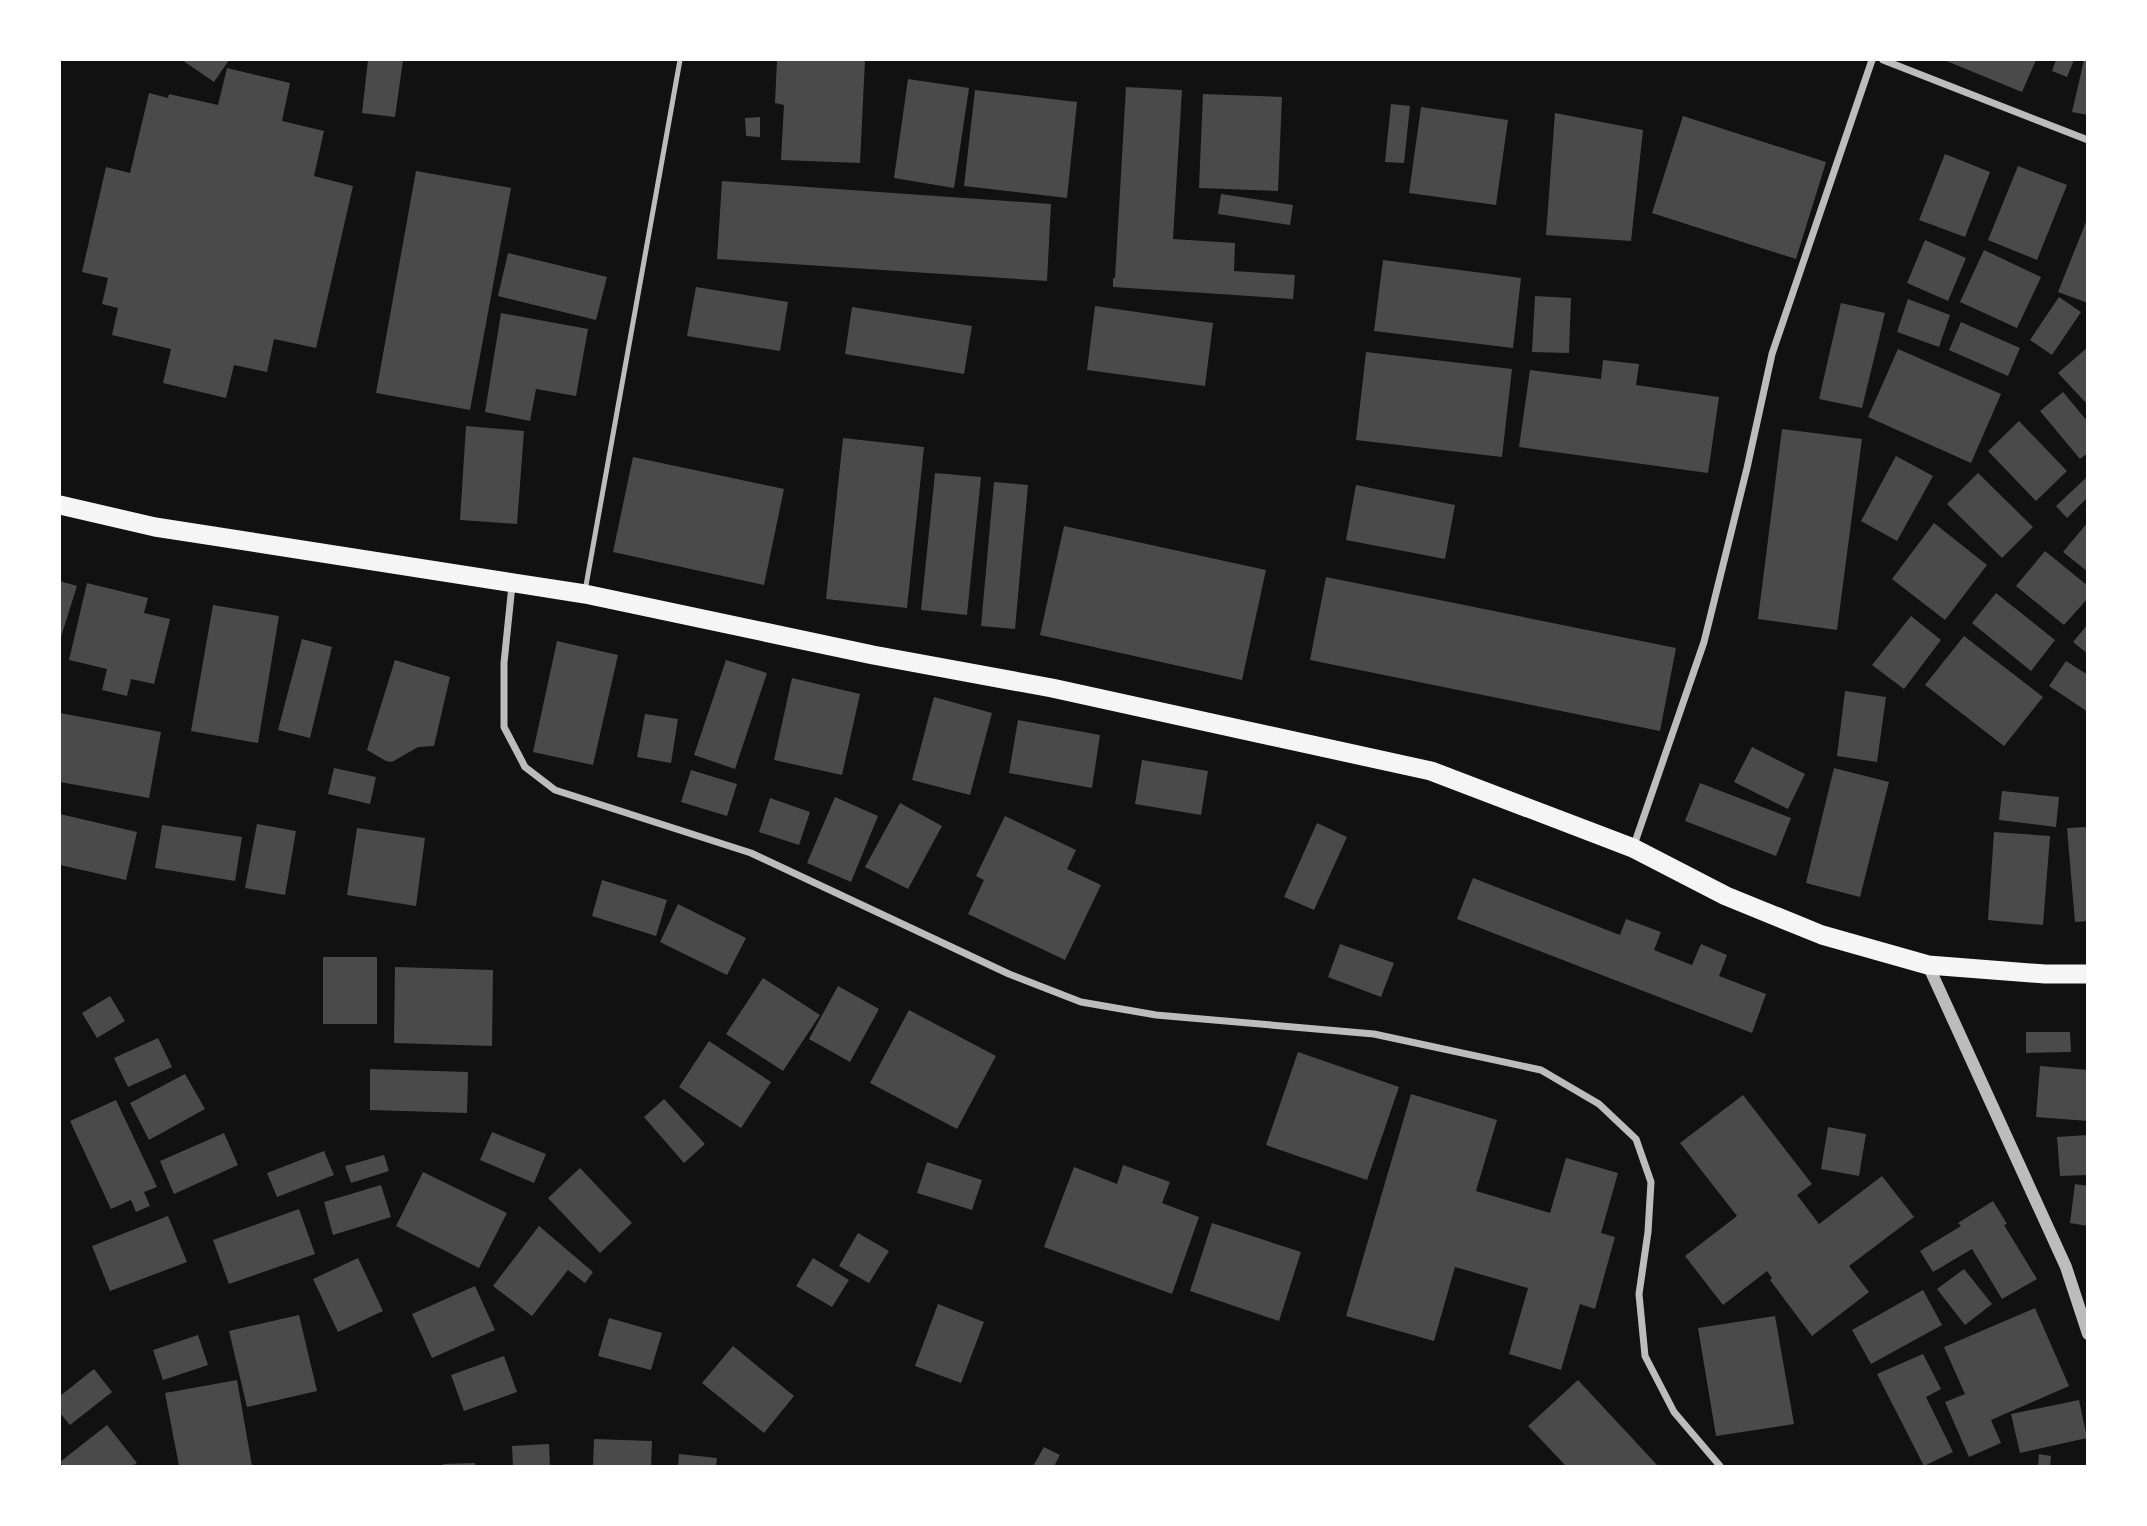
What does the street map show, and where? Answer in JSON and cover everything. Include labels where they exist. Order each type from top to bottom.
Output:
[{"type":"highway","points":[[60,505],[155,527],[584,594],[860,652],[1052,688],[1431,771],[1633,848],[1726,897],[1810,930],[1927,965],[2045,974],[2088,974]]},
{"type":"street","points":[[1633,848],[1704,642],[1772,354],[1872,60]]},
{"type":"street","points":[[1883,60],[2088,140]]},
{"type":"street","points":[[513,584],[504,663],[504,727],[525,767],[555,790],[751,853],[1009,974],[1081,1002],[1156,1015],[1374,1034],[1541,1070],[1599,1104],[1636,1139],[1651,1182],[1648,1232],[1639,1294],[1645,1356],[1674,1412],[1720,1466]]},
{"type":"street","points":[[1927,965],[2066,1268],[2088,1334]]},
{"type":"lane","points":[[584,594],[680,60]]},
{"type":"building","points":[[182,60],[229,60],[214,82]]},
{"type":"building","points":[[368,60],[403,60],[395,117],[362,113]]},
{"type":"building","points":[[777,60],[865,60],[860,163],[781,160],[784,105],[775,103]]},
{"type":"building","points":[[1944,60],[2036,60],[2022,92]]},
{"type":"building","points":[[2056,60],[2074,60],[2067,77],[2052,71]]},
{"type":"building","points":[[2084,60],[2088,60],[2088,115],[2072,112]]},
{"type":"building","points":[[227,68],[290,83],[282,121],[324,131],[314,176],[353,186],[316,348],[274,339],[267,372],[234,365],[226,398],[163,383],[171,349],[112,335],[118,308],[102,304],[108,278],[82,272],[106,167],[130,173],[149,93],[168,98],[169,94],[218,105]]},
{"type":"building","points":[[908,79],[969,88],[954,188],[894,178]]},
{"type":"building","points":[[1126,87],[1182,90],[1173,239],[1235,243],[1234,271],[1295,275],[1293,299],[1113,287]]},
{"type":"building","points":[[975,90],[1077,102],[1067,198],[964,186]]},
{"type":"building","points":[[1203,94],[1282,97],[1278,191],[1199,188]]},
{"type":"building","points":[[1391,104],[1410,106],[1404,163],[1385,162]]},
{"type":"building","points":[[1421,107],[1508,120],[1496,205],[1409,193]]},
{"type":"building","points":[[1555,113],[1643,130],[1631,241],[1546,235]]},
{"type":"building","points":[[1683,116],[1826,162],[1796,259],[1652,213]]},
{"type":"building","points":[[760,117],[760,137],[746,136],[745,118]]},
{"type":"building","points":[[1945,154],[1990,172],[1965,237],[1919,220]]},
{"type":"building","points":[[2018,166],[2067,185],[2037,260],[1988,240]]},
{"type":"building","points":[[416,171],[511,188],[470,410],[376,393]]},
{"type":"building","points":[[722,181],[1051,204],[1047,281],[717,259]]},
{"type":"building","points":[[1221,194],[1293,205],[1290,225],[1218,214]]},
{"type":"building","points":[[2088,217],[2088,303],[2058,292]]},
{"type":"building","points":[[1925,240],[1966,258],[1948,301],[1907,283]]},
{"type":"building","points":[[1984,250],[2041,277],[2017,328],[1960,302]]},
{"type":"building","points":[[508,253],[607,277],[596,320],[498,296]]},
{"type":"building","points":[[1383,260],[1521,278],[1513,348],[1374,331]]},
{"type":"building","points":[[696,287],[788,302],[780,351],[687,336]]},
{"type":"building","points":[[1535,296],[1571,298],[1569,353],[1532,352]]},
{"type":"building","points":[[2059,297],[2081,312],[2052,355],[2030,340]]},
{"type":"building","points":[[1908,299],[1950,315],[1939,347],[1897,332]]},
{"type":"building","points":[[1841,303],[1885,313],[1862,408],[1819,399]]},
{"type":"building","points":[[1095,306],[1213,323],[1205,386],[1087,370]]},
{"type":"building","points":[[852,307],[972,326],[964,374],[845,354]]},
{"type":"building","points":[[501,313],[588,329],[576,396],[536,389],[530,421],[485,412]]},
{"type":"building","points":[[1961,322],[2020,348],[2008,376],[1949,350]]},
{"type":"building","points":[[2088,347],[2088,405],[2058,373]]},
{"type":"building","points":[[1898,349],[2001,394],[1971,463],[1868,417]]},
{"type":"building","points":[[1366,352],[1512,369],[1502,457],[1356,440]]},
{"type":"building","points":[[1603,360],[1639,364],[1636,385],[1719,397],[1708,473],[1519,447],[1530,370],[1601,379]]},
{"type":"building","points":[[2063,392],[2088,422],[2088,453],[2080,459],[2040,411]]},
{"type":"building","points":[[2019,421],[2067,471],[2036,501],[1988,451]]},
{"type":"building","points":[[466,426],[524,431],[517,524],[460,520]]},
{"type":"building","points":[[1782,429],[1862,439],[1837,630],[1758,619]]},
{"type":"building","points":[[843,438],[924,447],[907,608],[826,599]]},
{"type":"building","points":[[1896,456],[1933,476],[1897,541],[1861,521]]},
{"type":"building","points":[[633,457],[784,489],[764,585],[613,552]]},
{"type":"building","points":[[935,473],[981,477],[967,615],[921,610]]},
{"type":"building","points":[[1978,473],[2033,527],[2002,558],[1947,504]]},
{"type":"building","points":[[2088,476],[2088,501],[2086,499],[2067,518],[2056,506]]},
{"type":"building","points":[[994,482],[1028,485],[1015,629],[981,626]]},
{"type":"building","points":[[1356,485],[1455,505],[1445,559],[1346,540]]},
{"type":"building","points":[[2088,522],[2088,572],[2063,552]]},
{"type":"building","points":[[1934,523],[1987,565],[1945,620],[1892,579]]},
{"type":"building","points":[[1064,526],[1266,570],[1242,680],[1040,635]]},
{"type":"building","points":[[2045,551],[2088,586],[2088,598],[2064,625],[2016,586]]},
{"type":"building","points":[[1326,577],[1676,648],[1660,731],[1310,660]]},
{"type":"building","points":[[60,581],[77,586],[60,640]]},
{"type":"building","points":[[87,583],[148,598],[144,613],[170,619],[154,684],[131,679],[127,696],[102,690],[107,669],[69,660]]},
{"type":"building","points":[[1996,593],[2055,640],[2031,671],[1972,623]]},
{"type":"building","points":[[213,605],[279,616],[258,743],[191,731]]},
{"type":"building","points":[[1911,616],[1941,640],[1904,689],[1872,665]]},
{"type":"building","points":[[2088,624],[2088,654],[2073,642]]},
{"type":"building","points":[[1964,636],[2043,697],[2004,746],[1925,685]]},
{"type":"building","points":[[302,639],[332,647],[310,738],[278,730]]},
{"type":"building","points":[[557,641],[618,655],[593,765],[533,752]]},
{"type":"building","points":[[395,660],[450,677],[434,746],[418,747],[392,762],[367,750]]},
{"type":"building","points":[[726,660],[767,673],[735,769],[694,755]]},
{"type":"building","points":[[2066,661],[2088,675],[2088,712],[2049,686]]},
{"type":"building","points":[[792,678],[860,694],[842,775],[774,760]]},
{"type":"building","points":[[1845,691],[1886,697],[1877,762],[1837,756]]},
{"type":"building","points":[[934,697],[992,713],[970,795],[912,780]]},
{"type":"building","points":[[60,713],[161,732],[149,798],[60,782]]},
{"type":"building","points":[[645,714],[678,719],[671,763],[637,757]]},
{"type":"building","points":[[1018,720],[1100,735],[1092,788],[1009,773]]},
{"type":"building","points":[[1752,747],[1805,774],[1788,809],[1734,782]]},
{"type":"building","points":[[1142,760],[1208,771],[1201,815],[1135,804]]},
{"type":"building","points":[[334,768],[376,777],[370,804],[328,794]]},
{"type":"building","points":[[1834,768],[1889,782],[1860,897],[1806,883]]},
{"type":"building","points":[[691,770],[737,784],[727,816],[681,802]]},
{"type":"building","points":[[1700,783],[1791,818],[1776,856],[1685,821]]},
{"type":"building","points":[[2002,791],[2059,797],[2056,827],[1999,820]]},
{"type":"building","points":[[835,797],[878,816],[851,882],[807,863]]},
{"type":"building","points":[[770,798],[810,812],[799,845],[759,832]]},
{"type":"building","points":[[900,803],[942,826],[908,889],[865,867]]},
{"type":"building","points":[[60,814],[137,832],[126,880],[60,865]]},
{"type":"building","points":[[1005,816],[1076,850],[1067,869],[1101,885],[1065,960],[968,914],[984,880],[976,876]]},
{"type":"building","points":[[1317,823],[1347,837],[1314,910],[1284,897]]},
{"type":"building","points":[[257,824],[296,831],[285,895],[245,888]]},
{"type":"building","points":[[162,825],[242,837],[235,881],[155,868]]},
{"type":"building","points":[[2088,827],[2088,921],[2075,922],[2067,828]]},
{"type":"building","points":[[357,828],[425,838],[416,906],[347,895]]},
{"type":"building","points":[[1994,832],[2050,836],[2043,925],[1988,920]]},
{"type":"building","points":[[1473,878],[1620,935],[1626,919],[1661,932],[1654,950],[1692,965],[1701,944],[1727,955],[1719,976],[1766,994],[1752,1033],[1457,919]]},
{"type":"building","points":[[602,880],[667,900],[656,936],[592,916]]},
{"type":"building","points":[[678,904],[746,938],[727,975],[660,942]]},
{"type":"building","points":[[1340,944],[1394,963],[1381,997],[1328,977]]},
{"type":"building","points":[[323,957],[377,957],[377,1024],[323,1024]]},
{"type":"building","points":[[395,967],[493,970],[492,1046],[394,1043]]},
{"type":"building","points":[[763,978],[820,1015],[783,1071],[726,1034]]},
{"type":"building","points":[[838,986],[879,1009],[850,1062],[809,1039]]},
{"type":"building","points":[[110,996],[125,1021],[97,1038],[82,1013]]},
{"type":"building","points":[[909,1010],[996,1056],[957,1129],[870,1083]]},
{"type":"building","points":[[2026,1032],[2070,1032],[2071,1052],[2026,1053]]},
{"type":"building","points":[[158,1038],[172,1067],[128,1087],[114,1058]]},
{"type":"building","points":[[709,1041],[771,1082],[741,1128],[679,1087]]},
{"type":"building","points":[[1298,1052],[1399,1087],[1367,1180],[1266,1145]]},
{"type":"building","points":[[2040,1066],[2088,1070],[2088,1121],[2036,1117]]},
{"type":"building","points":[[370,1069],[468,1072],[467,1113],[370,1110]]},
{"type":"building","points":[[185,1074],[205,1109],[149,1140],[130,1103]]},
{"type":"building","points":[[1411,1094],[1497,1120],[1476,1191],[1550,1213],[1566,1158],[1618,1173],[1601,1233],[1615,1237],[1595,1309],[1580,1304],[1561,1370],[1509,1354],[1528,1288],[1455,1267],[1434,1341],[1346,1316]]},
{"type":"building","points":[[1743,1095],[1812,1184],[1797,1195],[1819,1224],[1882,1176],[1914,1217],[1849,1266],[1869,1292],[1812,1336],[1770,1280],[1772,1278],[1767,1271],[1723,1305],[1685,1256],[1737,1216],[1680,1143]]},
{"type":"building","points":[[664,1099],[705,1144],[684,1163],[644,1117]]},
{"type":"building","points":[[116,1100],[157,1187],[144,1192],[150,1206],[136,1212],[131,1200],[111,1209],[70,1121]]},
{"type":"building","points":[[1828,1127],[1866,1134],[1859,1176],[1821,1169]]},
{"type":"building","points":[[492,1132],[546,1154],[534,1183],[480,1160]]},
{"type":"building","points":[[224,1133],[238,1165],[174,1194],[160,1161]]},
{"type":"building","points":[[2088,1135],[2088,1175],[2060,1176],[2057,1137]]},
{"type":"building","points":[[324,1151],[334,1175],[277,1197],[267,1173]]},
{"type":"building","points":[[384,1155],[389,1171],[351,1183],[345,1166]]},
{"type":"building","points":[[927,1162],[982,1180],[972,1210],[917,1193]]},
{"type":"building","points":[[1123,1165],[1170,1182],[1162,1203],[1199,1217],[1172,1294],[1044,1247],[1074,1167],[1117,1184]]},
{"type":"building","points":[[580,1168],[632,1223],[600,1253],[548,1198]]},
{"type":"building","points":[[423,1172],[507,1213],[479,1268],[396,1226]]},
{"type":"building","points":[[2075,1184],[2088,1186],[2088,1226],[2070,1223]]},
{"type":"building","points":[[381,1185],[391,1217],[333,1235],[324,1202]]},
{"type":"building","points":[[1993,1201],[2007,1224],[2004,1225],[2037,1279],[2002,1299],[1972,1249],[1933,1272],[1920,1251],[1961,1226],[1958,1223]]},
{"type":"building","points":[[299,1209],[315,1254],[229,1284],[213,1240]]},
{"type":"building","points":[[168,1216],[187,1262],[110,1291],[92,1246]]},
{"type":"building","points":[[1212,1223],[1301,1252],[1279,1321],[1190,1291]]},
{"type":"building","points":[[539,1226],[593,1272],[585,1283],[568,1270],[532,1316],[493,1286]]},
{"type":"building","points":[[858,1233],[889,1251],[869,1283],[839,1266]]},
{"type":"building","points":[[358,1258],[383,1311],[338,1332],[313,1279]]},
{"type":"building","points":[[813,1258],[849,1280],[832,1307],[796,1286]]},
{"type":"building","points":[[1964,1269],[1992,1304],[1965,1325],[1937,1289]]},
{"type":"building","points":[[475,1286],[495,1330],[432,1358],[412,1314]]},
{"type":"building","points":[[1923,1290],[1942,1325],[1871,1364],[1852,1330]]},
{"type":"building","points":[[938,1304],[984,1322],[961,1383],[915,1366]]},
{"type":"building","points":[[2035,1308],[2069,1386],[1991,1420],[2001,1443],[1969,1457],[1945,1402],[1965,1394],[1944,1347]]},
{"type":"building","points":[[299,1315],[317,1391],[247,1407],[229,1331]]},
{"type":"building","points":[[1775,1316],[1794,1424],[1716,1436],[1698,1328]]},
{"type":"building","points":[[609,1318],[662,1333],[651,1370],[598,1356]]},
{"type":"building","points":[[198,1335],[208,1365],[163,1380],[153,1350]]},
{"type":"building","points":[[733,1346],[794,1396],[764,1433],[702,1383]]},
{"type":"building","points":[[1923,1354],[1941,1389],[1926,1397],[1953,1452],[1924,1466],[1877,1374]]},
{"type":"building","points":[[504,1356],[517,1392],[464,1411],[451,1375]]},
{"type":"building","points":[[94,1369],[112,1392],[70,1425],[60,1413],[60,1396]]},
{"type":"building","points":[[237,1380],[252,1466],[179,1466],[165,1393]]},
{"type":"building","points":[[1578,1380],[1658,1466],[1566,1466],[1528,1426]]},
{"type":"building","points":[[2079,1400],[2087,1438],[2020,1453],[2011,1414]]},
{"type":"building","points":[[107,1425],[137,1463],[132,1466],[63,1466],[60,1462]]},
{"type":"building","points":[[594,1439],[652,1441],[651,1466],[593,1466]]},
{"type":"building","points":[[549,1444],[550,1466],[513,1466],[512,1446]]},
{"type":"building","points":[[1044,1447],[1060,1455],[1054,1466],[1033,1466]]},
{"type":"building","points":[[679,1454],[717,1458],[716,1466],[678,1466]]},
{"type":"building","points":[[2039,1454],[2051,1456],[2050,1466],[2038,1466]]},
{"type":"building","points":[[475,1463],[475,1466],[443,1464]]}]
